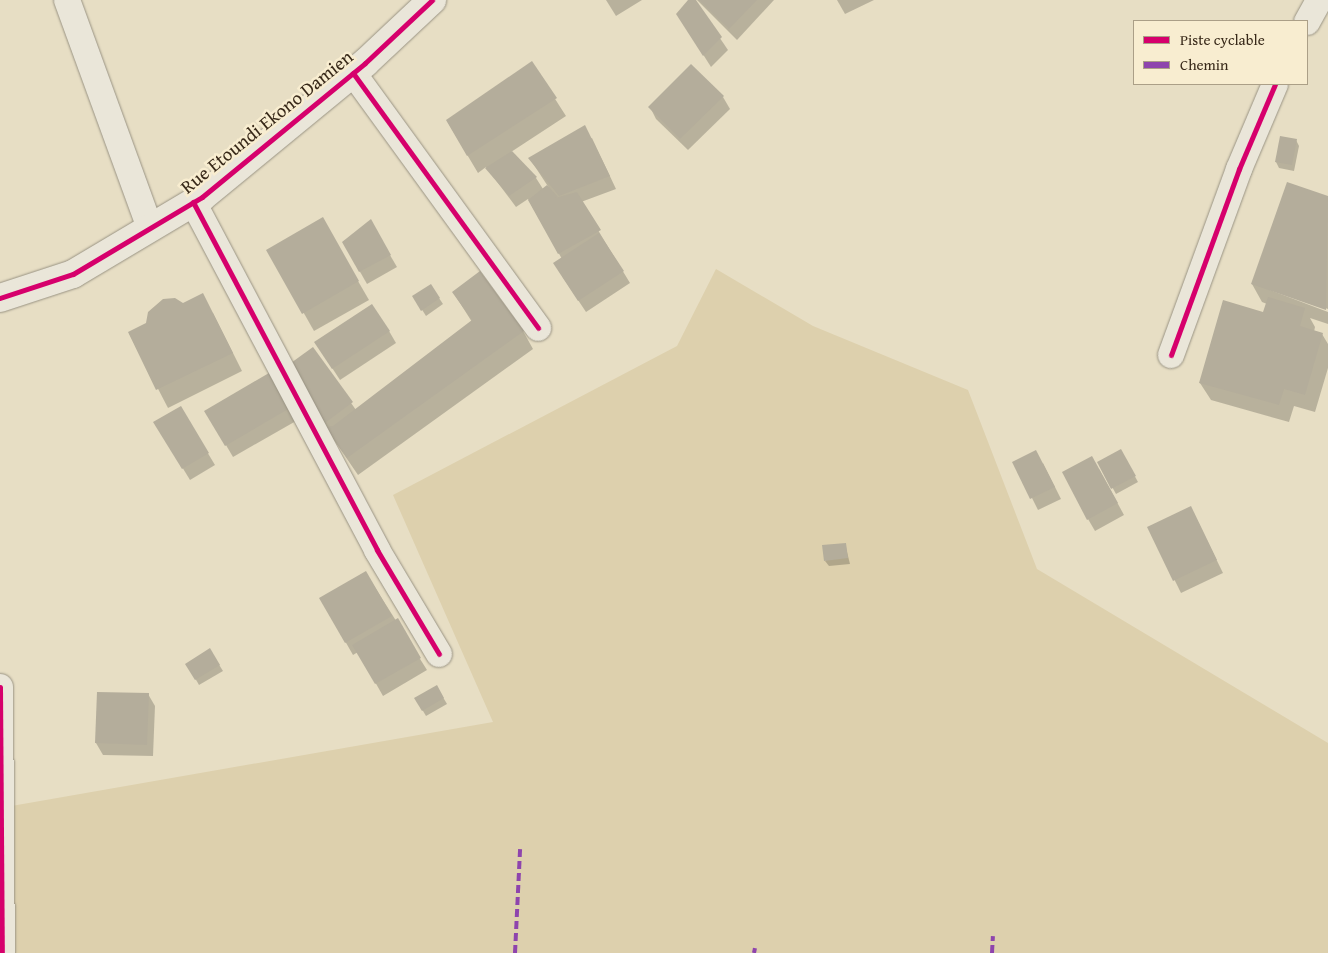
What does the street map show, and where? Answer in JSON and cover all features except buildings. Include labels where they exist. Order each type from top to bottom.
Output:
[{"type":"street","points":[[67,0],[150,228]]},
{"type":"street","name":"Rue Etoundi Ekono Damien","points":[[0,298],[73,274],[194,202],[353,73],[432,0]]},
{"type":"street","points":[[1308,20],[1319,0]]},
{"type":"street","points":[[353,73],[538,328]]},
{"type":"street","points":[[1171,355],[1239,169],[1275,85]]},
{"type":"street","points":[[194,202],[373,541],[439,654]]},
{"type":"street","points":[[0,687],[2,953]]},
{"type":"shaded area","points":[[716,269],[813,326],[968,390],[1037,569],[1328,743],[1328,953],[0,953],[0,808],[493,722],[393,495],[677,346]]},
{"type":"marked path","points":[[515,953],[520,849]]},
{"type":"marked path","points":[[992,953],[993,936]]},
{"type":"marked path","points":[[754,953],[755,948]]},
{"type":"cycle path","points":[[0,298],[73,274],[202,197],[365,63],[432,0]]},
{"type":"cycle path","points":[[353,73],[538,328]]},
{"type":"cycle path","points":[[1171,355],[1239,169],[1275,85]]},
{"type":"cycle path","points":[[193,202],[377,550],[439,654]]},
{"type":"cycle path","points":[[0,687],[2,953]]}]
